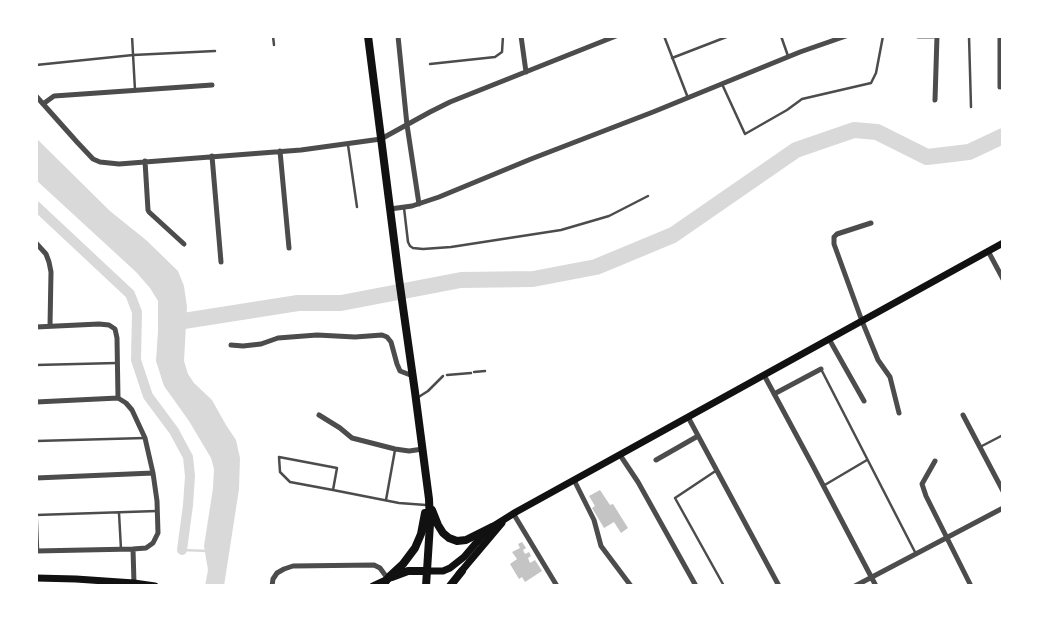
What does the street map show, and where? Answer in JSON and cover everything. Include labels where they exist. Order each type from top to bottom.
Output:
[{"type":"main road","points":[[368,36],[426,476],[430,524],[426,586]]},
{"type":"main road","points":[[427,502],[438,525],[448,538],[457,541],[466,540],[1003,243]]},
{"type":"main road","points":[[382,586],[415,548],[422,534],[427,502]]},
{"type":"main road","points":[[448,586],[510,515]]},
{"type":"main road","points":[[373,586],[408,571],[443,571],[450,568],[492,527]]},
{"type":"main road","points":[[36,578],[76,579],[155,586]]},
{"type":"street","points":[[398,36],[407,125],[419,204]]},
{"type":"street","points":[[36,96],[93,159],[108,164],[301,150],[381,139],[450,102],[616,36]]},
{"type":"street","points":[[390,209],[419,204],[440,197],[531,159],[846,36]]},
{"type":"street","points":[[918,36],[933,36]]},
{"type":"street","points":[[935,100],[937,36]]},
{"type":"street","points":[[1000,36],[1000,87]]},
{"type":"street","points":[[521,37],[526,72]]},
{"type":"street","points":[[43,104],[54,96],[212,85]]},
{"type":"street","points":[[280,151],[289,248]]},
{"type":"street","points":[[212,156],[221,262]]},
{"type":"street","points":[[146,161],[148,210],[184,244]]},
{"type":"street","points":[[870,223],[837,234],[834,238],[834,244],[878,360],[890,377],[899,412]]},
{"type":"street","points":[[36,243],[46,254],[51,272],[50,326]]},
{"type":"street","points":[[988,251],[1003,279]]},
{"type":"street","points":[[36,327],[99,324],[108,325],[115,329],[117,338],[118,398]]},
{"type":"street","points":[[230,345],[261,344],[278,338],[318,335],[354,337],[382,335],[388,337],[391,342],[400,371],[413,376]]},
{"type":"street","points":[[829,339],[864,401]]},
{"type":"street","points":[[774,394],[821,369]]},
{"type":"street","points":[[764,375],[876,586]]},
{"type":"street","points":[[36,402],[118,398],[126,403],[132,410],[144,438],[153,473],[158,511],[158,533],[153,543],[146,548],[37,551]]},
{"type":"street","points":[[318,415],[340,428],[352,438],[396,449],[409,451],[423,449]]},
{"type":"street","points":[[964,415],[1003,490]]},
{"type":"street","points":[[688,417],[779,586]]},
{"type":"street","points":[[656,460],[698,436]]},
{"type":"street","points":[[620,455],[638,482],[696,586]]},
{"type":"street","points":[[935,461],[922,484],[946,538],[970,584],[962,586]]},
{"type":"street","points":[[36,478],[153,473]]},
{"type":"street","points":[[574,480],[594,520],[601,546],[630,586]]},
{"type":"street","points":[[855,586],[1003,508]]},
{"type":"street","points":[[510,515],[557,586]]},
{"type":"street","points":[[134,549],[134,583]]},
{"type":"street","points":[[272,586],[273,579],[277,573],[284,568],[293,566],[374,565],[380,568],[388,579]]},
{"type":"lane","points":[[132,36],[135,90]]},
{"type":"lane","points":[[274,36],[274,45]]},
{"type":"lane","points":[[430,64],[495,57],[502,52],[503,36]]},
{"type":"lane","points":[[664,36],[688,98]]},
{"type":"lane","points":[[672,58],[729,36]]},
{"type":"lane","points":[[781,36],[789,57]]},
{"type":"lane","points":[[722,84],[745,134],[787,110],[802,99],[871,83],[876,73],[883,36]]},
{"type":"lane","points":[[969,36],[971,108]]},
{"type":"lane","points":[[36,66],[215,50]]},
{"type":"lane","points":[[348,144],[357,207]]},
{"type":"lane","points":[[404,207],[408,242],[410,246],[417,249],[451,247],[561,230],[609,216],[648,196]]},
{"type":"lane","points":[[36,365],[117,362]]},
{"type":"lane","points":[[821,369],[916,554]]},
{"type":"lane","points":[[416,398],[428,391],[445,376],[485,371]]},
{"type":"lane","points":[[980,447],[1003,435]]},
{"type":"lane","points":[[36,441],[144,438]]},
{"type":"lane","points":[[386,500],[396,449]]},
{"type":"lane","points":[[333,490],[337,468],[279,458],[280,472],[290,482],[398,503],[427,502]]},
{"type":"lane","points":[[824,486],[868,460]]},
{"type":"lane","points":[[717,470],[675,498],[724,586]]},
{"type":"lane","points":[[36,498],[37,551]]},
{"type":"lane","points":[[36,515],[158,511]]},
{"type":"lane","points":[[119,512],[121,549]]},
{"type":"shaded area","points":[[36,138],[110,211],[146,240],[178,271],[184,286],[187,307],[184,361],[188,374],[194,383],[212,400],[236,440],[240,458],[239,489],[224,586],[205,586],[208,570],[204,546],[214,469],[211,458],[189,421],[164,386],[156,361],[158,301],[136,272],[36,180]]},
{"type":"building","points":[[600,490],[610,505],[613,504],[628,528],[621,533],[614,522],[604,528],[592,508],[595,506],[589,496]]},
{"type":"building","points":[[522,542],[526,548],[523,550],[525,554],[529,552],[531,556],[528,558],[530,563],[535,560],[542,571],[525,582],[522,577],[519,579],[510,564],[517,559],[512,552],[520,548],[518,544]]},
{"type":"waterway","points":[[171,323],[298,303],[341,303],[461,280],[533,279],[596,267],[673,235],[796,150],[854,130],[877,132],[927,157],[969,152],[1003,136]]},
{"type":"waterway","points":[[36,206],[130,294],[137,312],[136,360],[148,396],[174,431],[188,457],[190,476],[182,550]]},
{"type":"waterway","points":[[182,550],[208,551]]}]
